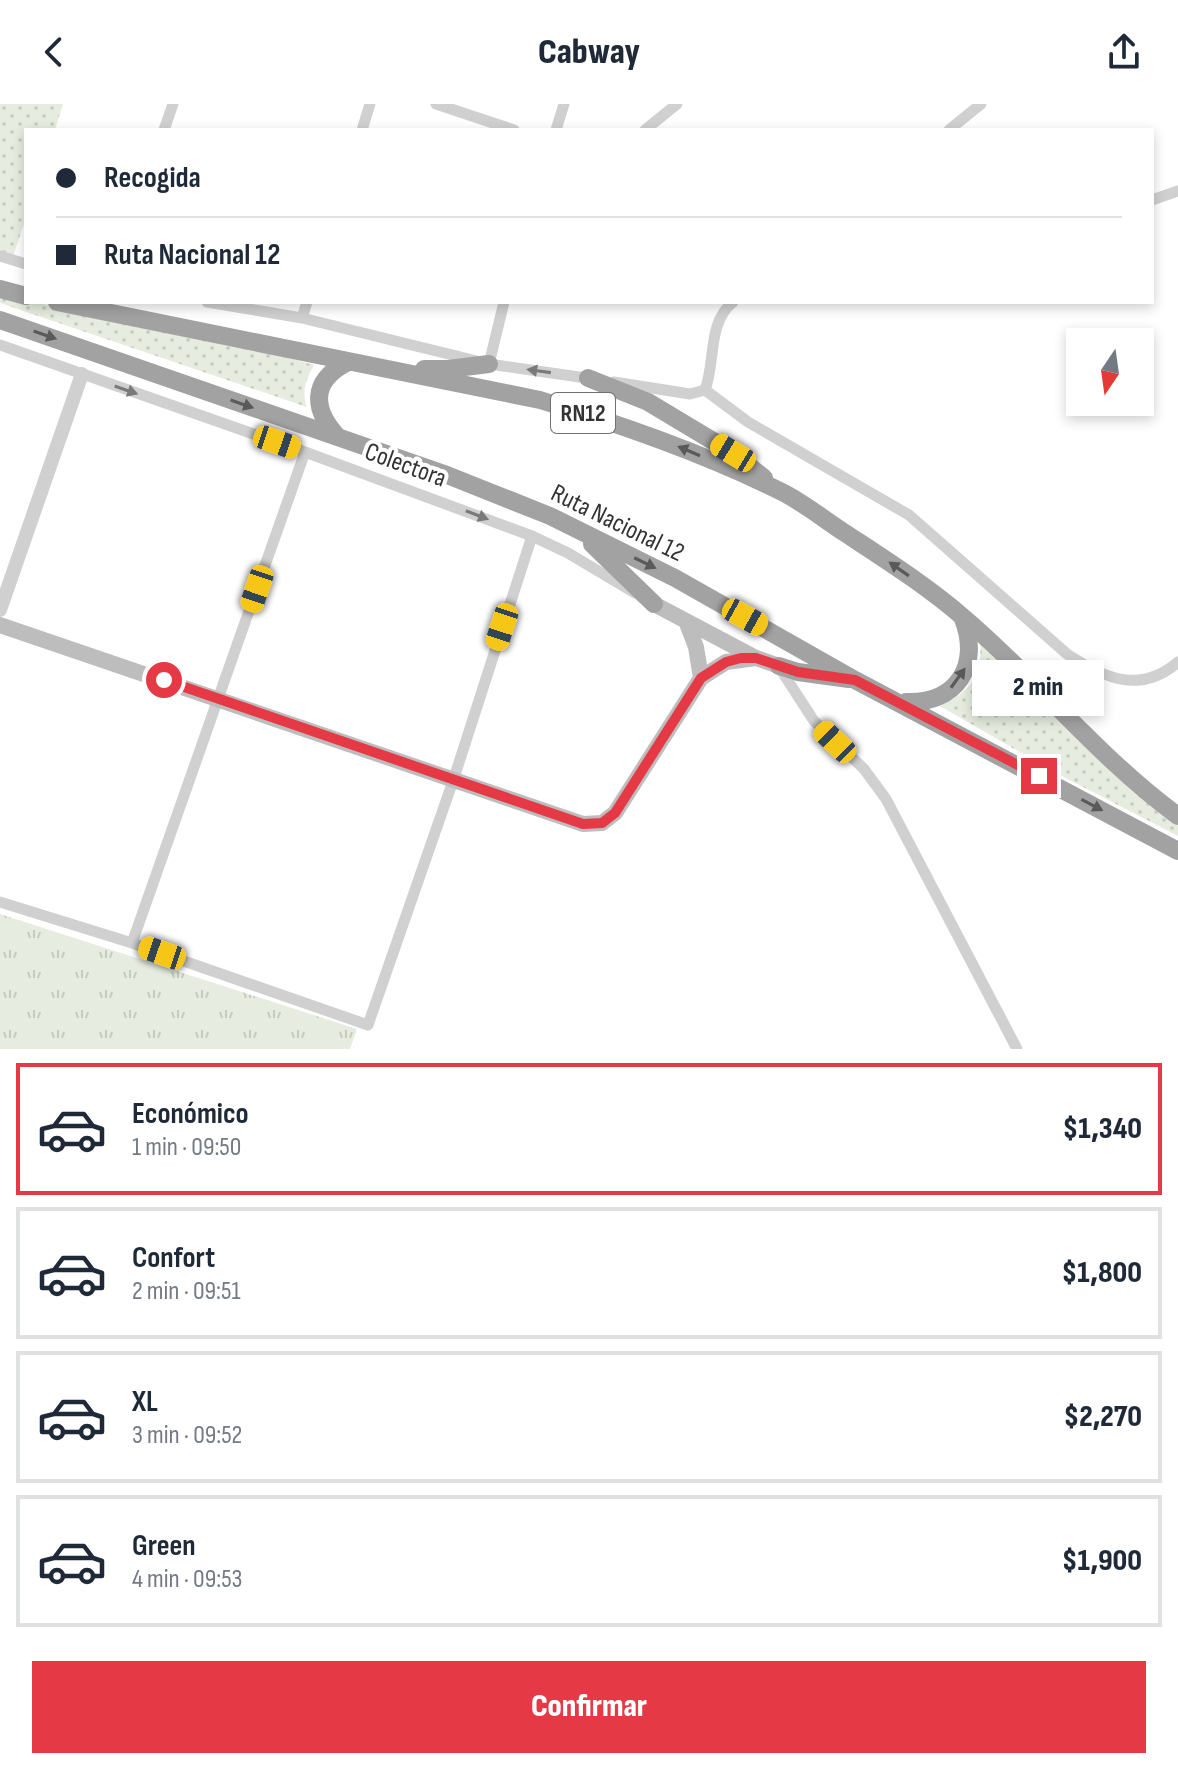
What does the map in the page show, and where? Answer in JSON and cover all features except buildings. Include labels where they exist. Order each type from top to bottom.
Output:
[{"type":"highway","points":[[0,289],[24,295]]},
{"type":"highway","name":"RN12","points":[[66,304],[540,400],[682,448],[785,494],[903,571],[962,616],[1018,667],[1100,752],[1178,816]]},
{"type":"highway","name":"Ruta Nacional 12","points":[[0,320],[447,475],[550,516],[675,578],[855,680],[900,701],[1178,851]]},
{"type":"highway","points":[[338,437],[322,416],[320,390],[326,378],[346,363]]},
{"type":"highway","points":[[371,367],[448,369],[489,364]]},
{"type":"highway","points":[[588,378],[648,402],[733,453],[785,494]]},
{"type":"highway","points":[[550,516],[599,550],[654,604]]},
{"type":"highway","points":[[900,701],[923,703],[944,695],[960,680],[970,648],[970,637],[962,616]]},
{"type":"highway","points":[[779,666],[855,680]]},
{"type":"main road","name":"Colectora","points":[[654,604],[756,658],[779,666]]},
{"type":"main road","points":[[686,621],[696,647],[701,678]]},
{"type":"main road","points":[[0,625],[583,824],[602,823],[615,813],[701,678],[726,662],[756,658]]},
{"type":"street","points":[[165,128],[173,104]]},
{"type":"street","points":[[363,128],[370,104]]},
{"type":"street","points":[[436,104],[508,128]]},
{"type":"street","points":[[557,128],[564,104]]},
{"type":"street","points":[[647,128],[677,104]]},
{"type":"street","points":[[951,128],[981,104]]},
{"type":"street","points":[[1154,199],[1178,191]]},
{"type":"street","points":[[0,256],[24,263]]},
{"type":"street","points":[[219,304],[302,318],[489,364],[690,394],[705,390]]},
{"type":"street","points":[[302,318],[306,304]]},
{"type":"street","points":[[489,364],[504,304]]},
{"type":"street","points":[[705,390],[712,372],[714,339],[719,320],[731,304]]},
{"type":"street","name":"Colectora","points":[[0,345],[532,536],[568,553],[654,604]]},
{"type":"street","points":[[0,610],[82,374]]},
{"type":"street","points":[[705,390],[748,422],[909,515],[1067,654],[1095,673],[1131,682],[1154,677],[1178,662]]},
{"type":"street","points":[[132,943],[305,452]]},
{"type":"street","points":[[0,902],[132,943],[368,1025],[454,778],[532,536]]},
{"type":"street","points":[[779,666],[814,721],[864,769],[886,799],[1017,1049]]},
{"type":"street","points":[[799,700],[801,687],[811,677],[818,675]]},
{"type":"green space","points":[[0,104],[63,104],[56,128],[24,128],[24,224],[12,259],[0,255]]},
{"type":"green space","points":[[0,295],[24,300],[24,304],[43,304],[262,350],[314,365],[305,386],[307,407],[0,303]]},
{"type":"green space","points":[[980,642],[1178,821],[1178,836],[1058,774],[940,706],[967,689],[977,674]]},
{"type":"green space","points":[[0,914],[357,1029],[350,1049],[0,1049]]},
{"type":"route","points":[[164,680],[583,824],[602,823],[615,813],[701,678],[712,668],[741,658],[756,658],[798,672],[855,680],[1039,776]]}]
